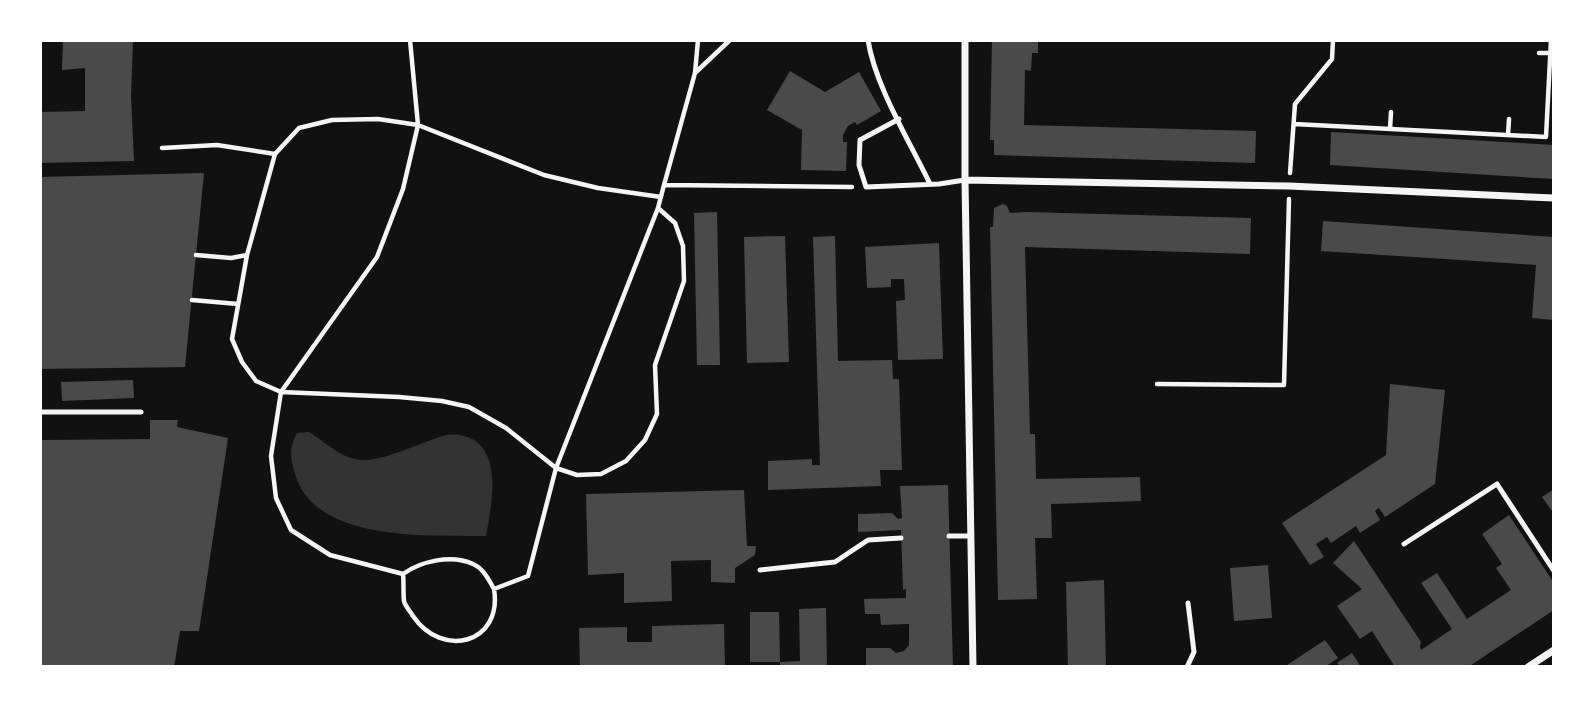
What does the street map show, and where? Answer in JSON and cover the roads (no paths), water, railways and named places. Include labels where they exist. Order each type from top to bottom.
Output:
[{"type":"street","points":[[965,40],[973,667]]},
{"type":"street","points":[[965,180],[1289,186],[1554,198]]},
{"type":"street","points":[[1528,667],[1554,650]]},
{"type":"lane","points":[[868,40],[870,55],[930,184]]},
{"type":"lane","points":[[899,119],[860,140],[859,165],[866,187],[965,180]]},
{"type":"lane","points":[[40,412],[141,412]]},
{"type":"lane","points":[[1404,544],[1497,484],[1554,571]]},
{"type":"lane","points":[[949,537],[970,536]]},
{"type":"lane","points":[[760,570],[835,562],[868,540],[901,538]]},
{"type":"lane","points":[[1187,667],[1194,652],[1188,603]]}]
